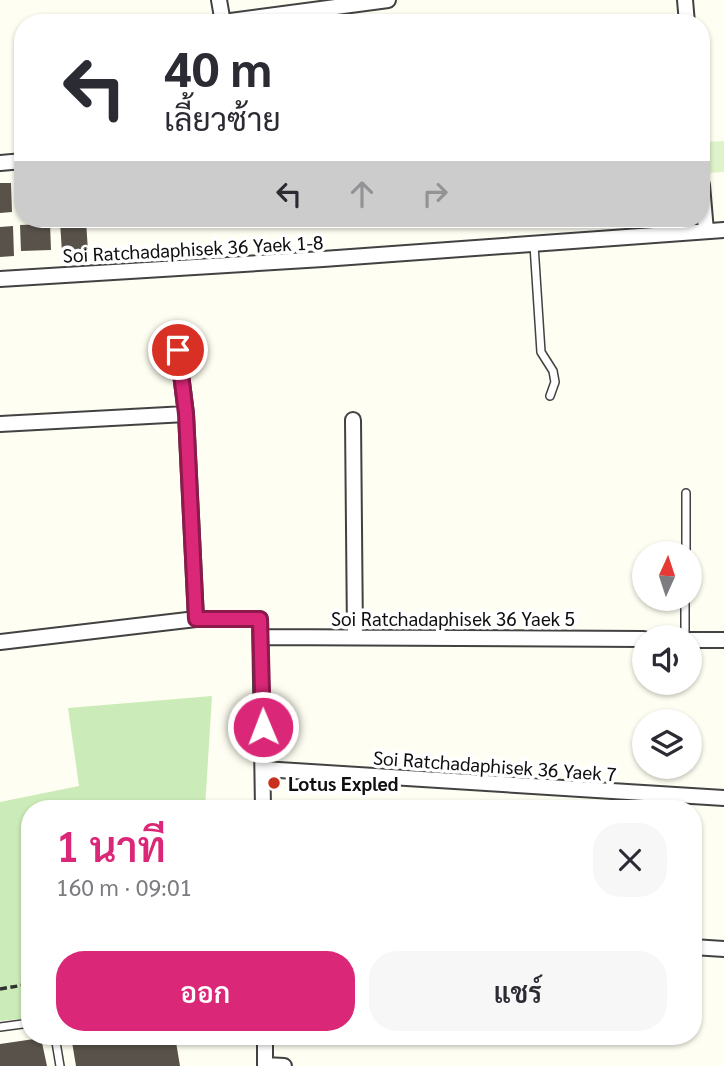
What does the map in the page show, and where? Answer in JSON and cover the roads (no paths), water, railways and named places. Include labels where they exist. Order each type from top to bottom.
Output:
[{"type":"street","points":[[283,14],[388,0]]},
{"type":"street","name":"Soi Ratchadaphisek 36 Yaek 1-8","points":[[0,279],[534,245],[724,230]]},
{"type":"street","points":[[178,350],[186,414],[196,619]]},
{"type":"street","points":[[0,424],[186,414]]},
{"type":"street","points":[[353,420],[355,636]]},
{"type":"street","points":[[0,642],[196,619],[260,619],[264,800]]},
{"type":"street","name":"Soi Ratchadaphisek 36 Yaek 5","points":[[262,637],[632,639]]},
{"type":"street","points":[[702,639],[724,640]]},
{"type":"street","name":"Soi Ratchadaphisek 36 Yaek 7","points":[[264,769],[724,798]]},
{"type":"street","points":[[702,948],[724,949]]},
{"type":"street","points":[[265,1045],[265,1065],[284,1066]]},
{"type":"lane","points":[[534,245],[541,352],[553,371],[555,382],[550,396]]},
{"type":"lane","points":[[686,493],[686,541]]},
{"type":"lane","points":[[0,1027],[21,1024]]},
{"type":"lane","points":[[56,1045],[60,1066]]},
{"type":"place","name":"Lotus Expled","points":[[274,783]]}]
